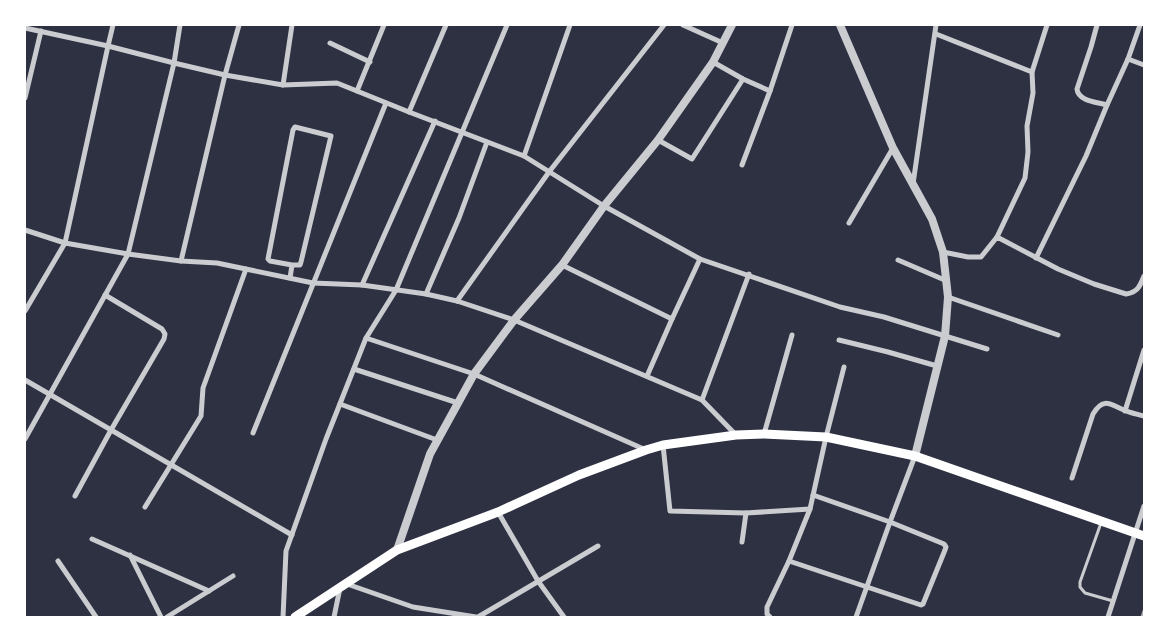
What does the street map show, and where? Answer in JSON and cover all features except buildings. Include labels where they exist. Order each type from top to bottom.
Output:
[{"type":"main road","points":[[295,617],[397,550],[498,512],[579,475],[646,450],[663,445],[736,435],[764,434],[826,437],[915,456],[1144,536]]},
{"type":"street","points":[[25,311],[65,243],[114,25]]},
{"type":"street","points":[[25,439],[128,254],[174,63],[180,25]]},
{"type":"street","points":[[181,260],[225,75],[239,25]]},
{"type":"street","points":[[283,85],[292,25]]},
{"type":"street","points":[[357,92],[384,25]]},
{"type":"street","points":[[409,112],[446,25]]},
{"type":"street","points":[[283,617],[286,551],[326,439],[366,338],[396,290],[507,25]]},
{"type":"street","points":[[524,156],[570,25]]},
{"type":"street","points":[[458,301],[549,172],[664,25]]},
{"type":"street","points":[[683,25],[723,43]]},
{"type":"street","points":[[397,550],[430,454],[474,374],[514,320],[562,265],[604,206],[658,140],[713,62],[732,25]]},
{"type":"street","points":[[742,165],[792,25]]},
{"type":"street","points":[[840,25],[893,148],[932,219],[943,252],[948,296],[945,336],[915,456],[856,617]]},
{"type":"street","points":[[913,185],[936,25]]},
{"type":"street","points":[[943,252],[968,257],[981,257],[997,237],[1025,178],[1028,152],[1027,126],[1033,92],[1032,72],[1047,25]]},
{"type":"street","points":[[1097,25],[1092,48],[1077,89],[1081,97],[1107,105]]},
{"type":"street","points":[[1036,258],[1086,156],[1140,25]]},
{"type":"street","points":[[25,28],[225,75],[283,85],[337,84],[524,156],[604,206],[700,259],[840,307],[884,317],[987,349]]},
{"type":"street","points":[[25,98],[41,31]]},
{"type":"street","points":[[936,34],[1032,72]]},
{"type":"street","points":[[330,43],[370,62]]},
{"type":"street","points":[[1128,58],[1144,65]]},
{"type":"street","points":[[713,62],[743,79],[770,90]]},
{"type":"street","points":[[658,140],[692,159],[743,79]]},
{"type":"street","points":[[253,434],[386,103]]},
{"type":"street","points":[[362,285],[435,121]]},
{"type":"street","points":[[295,127],[331,136],[331,140],[301,262],[300,265],[292,265],[268,259],[295,127]]},
{"type":"street","points":[[426,294],[459,218],[487,142]]},
{"type":"street","points":[[849,223],[893,148]]},
{"type":"street","points":[[25,230],[65,243],[128,254],[217,263],[313,283],[362,285],[426,294],[458,301],[514,320],[702,400],[736,435]]},
{"type":"street","points":[[997,237],[1058,269],[1094,284],[1126,294],[1138,289],[1144,276]]},
{"type":"street","points":[[647,376],[700,259]]},
{"type":"street","points":[[898,260],[947,281]]},
{"type":"street","points":[[290,278],[292,265]]},
{"type":"street","points":[[562,265],[672,319]]},
{"type":"street","points":[[145,507],[201,416],[203,388],[246,269]]},
{"type":"street","points":[[702,400],[748,274]]},
{"type":"street","points":[[75,496],[164,339],[162,329],[105,295]]},
{"type":"street","points":[[948,296],[1058,335]]},
{"type":"street","points":[[764,434],[792,335]]},
{"type":"street","points":[[366,338],[474,374],[646,450]]},
{"type":"street","points":[[840,340],[937,366]]},
{"type":"street","points":[[1125,411],[1144,350]]},
{"type":"street","points":[[770,617],[767,614],[766,607],[789,560],[810,509],[844,367]]},
{"type":"street","points":[[354,369],[458,403]]},
{"type":"street","points":[[25,380],[292,535]]},
{"type":"street","points":[[1072,478],[1096,408],[1109,403],[1125,411],[1144,416]]},
{"type":"street","points":[[340,404],[437,440]]},
{"type":"street","points":[[663,445],[670,511],[746,513],[810,509]]},
{"type":"street","points":[[789,560],[921,605],[945,550],[944,544],[890,522],[813,495]]},
{"type":"street","points":[[1108,617],[1144,506]]},
{"type":"street","points":[[498,512],[538,581],[564,617]]},
{"type":"street","points":[[742,542],[746,513]]},
{"type":"street","points":[[92,539],[209,591]]},
{"type":"street","points":[[334,617],[343,586],[413,607],[477,617],[598,546]]},
{"type":"street","points":[[130,555],[161,617]]},
{"type":"street","points":[[58,561],[96,617]]},
{"type":"street","points":[[166,617],[233,576]]},
{"type":"lane","points":[[1102,522],[1080,582],[1080,588],[1085,593],[1113,601]]},
{"type":"railway","points":[[1142,617],[1144,611]]}]
